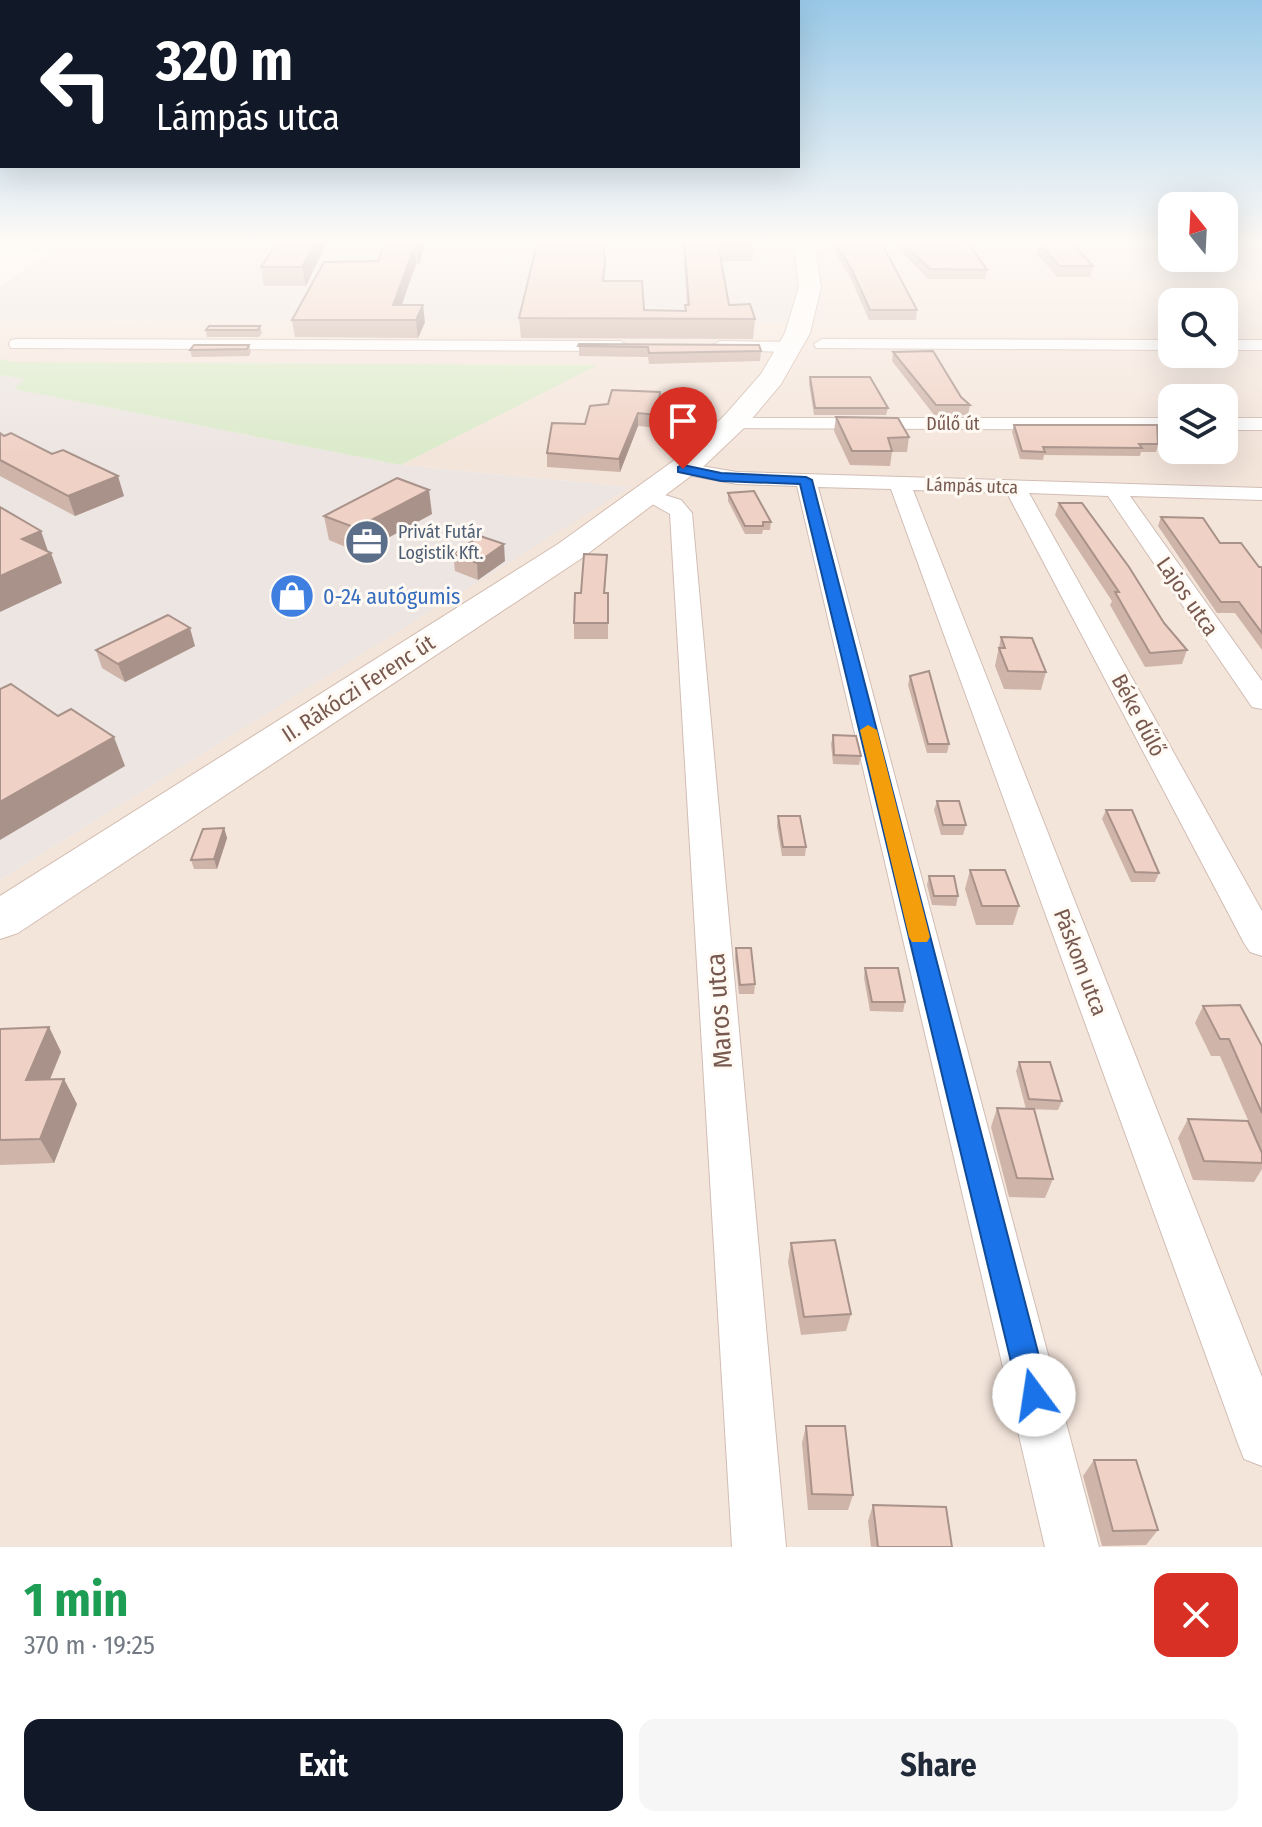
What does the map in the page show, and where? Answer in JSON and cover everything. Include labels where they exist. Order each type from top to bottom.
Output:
[{"type":"main road","name":"II. Rákóczi Ferenc út","points":[[0,920],[557,560],[649,496],[734,424],[767,384],[790,347],[803,312]]},
{"type":"street","points":[[17,344],[644,346]]},
{"type":"street","points":[[822,344],[1158,345]]},
{"type":"street","points":[[1238,345],[1262,345]]},
{"type":"street","points":[[707,346],[790,347]]},
{"type":"street","name":"Dűlő út","points":[[734,424],[1158,424]]},
{"type":"street","points":[[1238,424],[1262,424]]},
{"type":"street","name":"Lámpás utca","points":[[683,469],[721,477],[1262,494]]},
{"type":"street","points":[[806,480],[1072,1547]]},
{"type":"street","name":"Páskom utca","points":[[900,484],[1262,1441]]},
{"type":"street","name":"Béke dűlő","points":[[1015,487],[1262,943]]},
{"type":"street","name":"Lajos utca","points":[[1115,490],[1262,701]]},
{"type":"street","name":"Maros utca","points":[[649,496],[673,505],[681,513],[759,1547]]},
{"type":"shaded area","points":[[0,312],[819,312],[817,322],[0,320]]},
{"type":"shaded area","points":[[817,312],[1158,312],[1158,368],[1238,368],[1238,312],[1262,312],[1262,1547],[0,1547],[0,880],[629,487],[401,465],[596,365],[17,362],[0,359],[0,320],[817,322]]},
{"type":"shaded area","points":[[0,375],[26,379],[15,389],[401,465],[630,487],[0,880]]},
{"type":"green space","points":[[0,359],[17,362],[598,365],[401,465],[14,389],[25,379],[0,375]]},
{"type":"building","points":[[296,312],[420,312],[416,320],[292,320]]},
{"type":"building","points":[[520,312],[753,312],[755,319],[519,318]]},
{"type":"building","points":[[209,326],[260,326],[258,330],[206,330]]},
{"type":"building","points":[[579,344],[759,345],[761,351],[649,353],[648,347]]},
{"type":"building","points":[[194,345],[249,345],[247,349],[190,350]]},
{"type":"building","points":[[933,351],[961,397],[970,405],[936,405],[893,352]]},
{"type":"building","points":[[810,377],[870,377],[888,408],[815,408]]},
{"type":"building","points":[[612,390],[660,392],[658,415],[638,413],[619,459],[547,453],[552,423],[585,424],[590,406],[608,404]]},
{"type":"building","points":[[836,417],[898,418],[909,437],[888,438],[892,451],[852,451]]},
{"type":"building","points":[[1014,425],[1157,425],[1158,444],[1139,444],[1142,448],[1043,447],[1045,452],[1022,451]]},
{"type":"building","points":[[0,433],[4,436],[11,433],[52,454],[63,450],[118,476],[68,496],[0,460]]},
{"type":"building","points":[[397,478],[429,490],[356,528],[324,516]]},
{"type":"building","points":[[754,491],[771,522],[763,522],[763,526],[745,526],[728,493]]},
{"type":"building","points":[[1059,503],[1082,503],[1129,567],[1164,623],[1187,650],[1150,653],[1115,592],[1119,592]]},
{"type":"building","points":[[0,507],[41,531],[22,539],[51,553],[0,576]]},
{"type":"building","points":[[1161,517],[1203,518],[1220,543],[1241,543],[1262,567],[1262,633],[1239,602],[1221,602]]},
{"type":"building","points":[[480,536],[504,544],[477,563],[453,554]]},
{"type":"building","points":[[584,554],[607,555],[604,593],[608,593],[608,623],[574,623],[575,593],[581,593]]},
{"type":"building","points":[[168,615],[190,628],[118,664],[96,650]]},
{"type":"building","points":[[1001,637],[1032,638],[1046,672],[1008,671],[999,648],[1005,648]]},
{"type":"building","points":[[929,671],[949,744],[928,744],[910,676]]},
{"type":"building","points":[[11,684],[58,716],[71,709],[114,737],[0,802],[0,689]]},
{"type":"building","points":[[833,735],[856,736],[861,756],[834,755]]},
{"type":"building","points":[[937,801],[959,801],[966,825],[943,825]]},
{"type":"building","points":[[1106,810],[1132,810],[1159,873],[1135,872]]},
{"type":"building","points":[[778,816],[800,816],[806,847],[783,847]]},
{"type":"building","points":[[224,828],[214,859],[191,860],[203,829]]},
{"type":"building","points":[[970,870],[1005,870],[1019,906],[982,906]]},
{"type":"building","points":[[929,876],[954,876],[958,896],[934,896]]},
{"type":"building","points":[[736,948],[751,948],[755,984],[740,985]]},
{"type":"building","points":[[865,968],[898,968],[905,1002],[872,1002]]},
{"type":"building","points":[[1240,1005],[1262,1046],[1262,1113],[1229,1039],[1220,1039],[1203,1006]]},
{"type":"building","points":[[49,1027],[26,1080],[64,1079],[40,1139],[0,1140],[0,1029]]},
{"type":"building","points":[[1019,1062],[1050,1062],[1062,1101],[1029,1099]]},
{"type":"building","points":[[997,1108],[1034,1109],[1053,1179],[1017,1178]]},
{"type":"building","points":[[1188,1119],[1248,1121],[1262,1153],[1262,1163],[1204,1161]]},
{"type":"building","points":[[835,1240],[851,1314],[804,1317],[791,1243]]},
{"type":"building","points":[[806,1426],[845,1426],[853,1495],[812,1494]]},
{"type":"building","points":[[1094,1460],[1136,1460],[1158,1530],[1113,1531]]},
{"type":"building","points":[[873,1505],[946,1507],[952,1547],[878,1547]]},
{"type":"slow traffic","points":[[868,730],[920,937]]},
{"type":"place","name":"Privát Futár Logistik Kft.","points":[[367,542]]},
{"type":"place","name":"0-24 autógumis","points":[[292,596]]},
{"type":"route","points":[[683,469],[721,477],[806,480],[1034,1395]]}]
